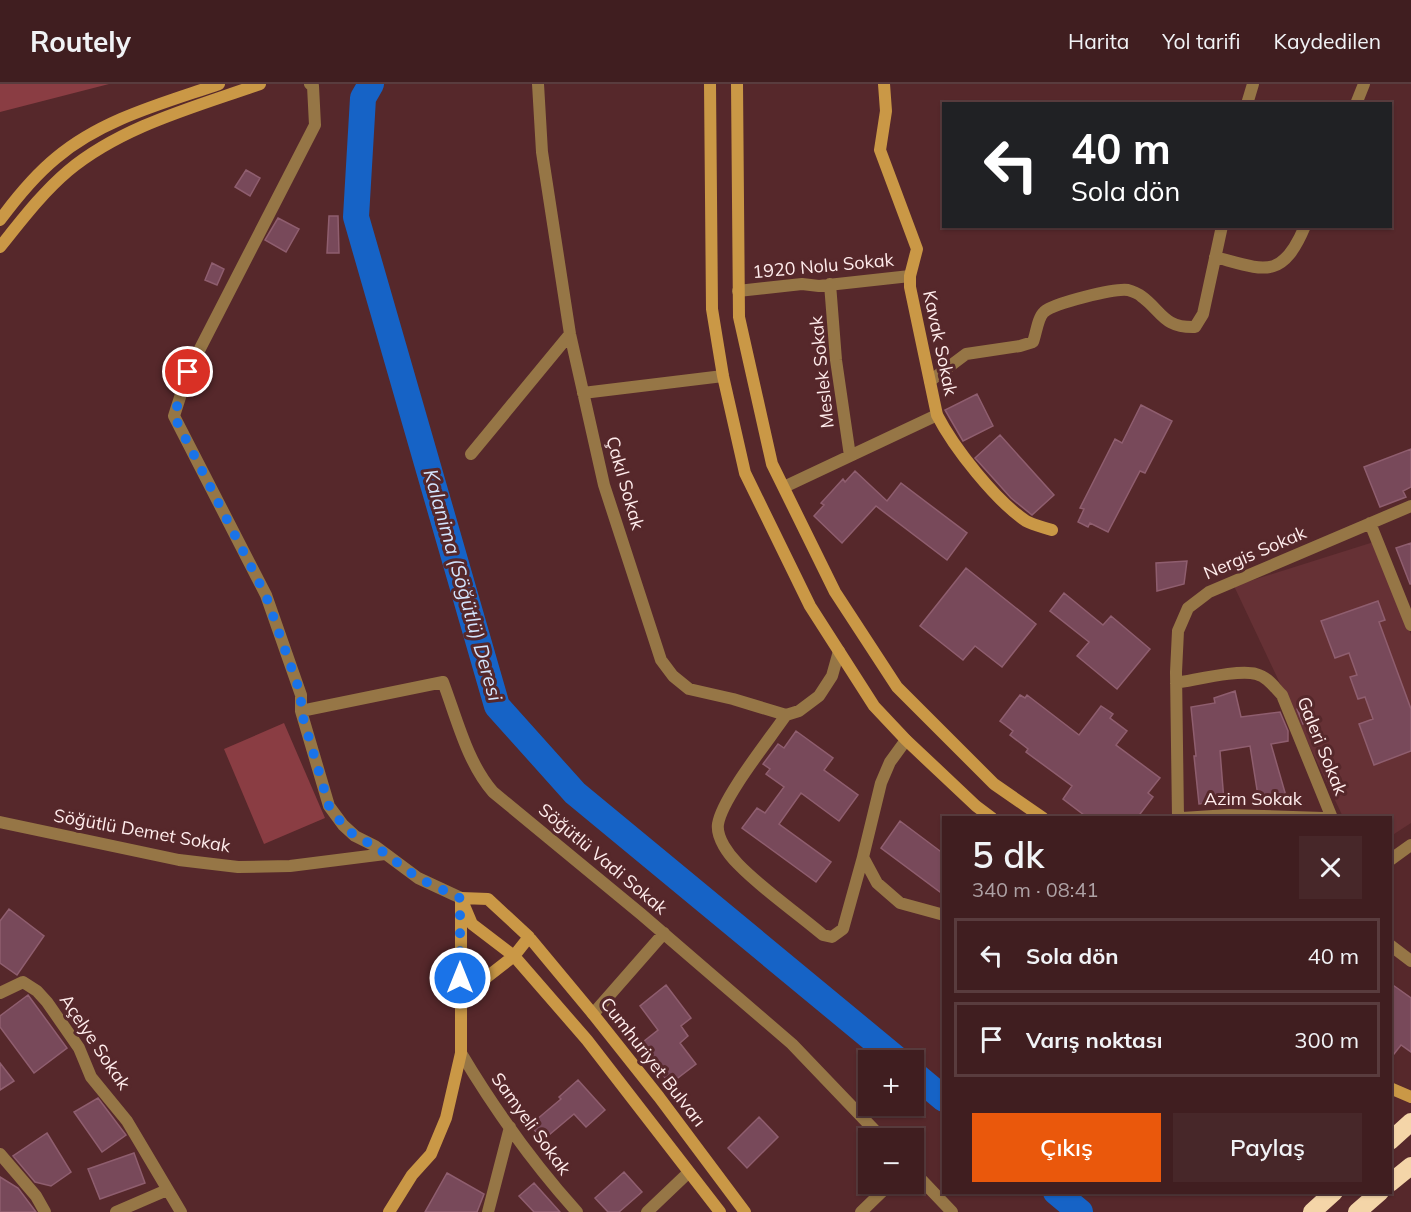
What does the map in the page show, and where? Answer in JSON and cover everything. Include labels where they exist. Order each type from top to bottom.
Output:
[{"type":"highway","points":[[1392,1139],[1411,1122]]},
{"type":"highway","points":[[1392,1181],[1411,1166]]},
{"type":"highway","points":[[1312,1212],[1332,1194]]},
{"type":"highway","points":[[1357,1212],[1378,1194]]},
{"type":"street","points":[[0,220],[19,194],[40,172],[78,142],[136,113],[219,84]]},
{"type":"street","points":[[0,247],[66,172],[88,156],[116,139],[170,116],[260,84]]},
{"type":"street","points":[[310,84],[314,86],[315,125],[188,372],[174,416],[266,596],[301,695],[301,711],[329,806],[343,825],[355,836],[386,854],[418,878],[460,898],[472,924],[514,956],[587,1040],[720,1212]]},
{"type":"street","name":"Çakıl Sokak","points":[[538,84],[542,152],[570,334],[604,485],[661,660],[673,676],[689,689],[733,699],[786,716]]},
{"type":"street","points":[[710,84],[712,309],[723,376],[745,473],[810,606],[874,706],[906,740],[989,816]]},
{"type":"street","points":[[737,84],[739,317],[772,464],[835,592],[897,687],[994,784],[1040,816]]},
{"type":"street","name":"Kavak Sokak","points":[[884,84],[886,111],[880,150],[917,249],[910,276],[910,287],[937,415],[946,432],[972,468],[1015,513],[1028,522],[1052,530]]},
{"type":"street","points":[[1248,102],[1253,84]]},
{"type":"street","points":[[1357,102],[1364,84]]},
{"type":"street","points":[[930,381],[966,354],[1033,342],[1042,313],[1071,300],[1128,290],[1141,295],[1166,320],[1181,327],[1195,327],[1203,314],[1222,228]]},
{"type":"street","points":[[1215,256],[1258,269],[1277,266],[1289,257],[1304,228]]},
{"type":"street","name":"1920 Nolu Sokak","points":[[738,291],[910,276]]},
{"type":"street","name":"Meslek Sokak","points":[[831,284],[836,360],[850,456]]},
{"type":"street","points":[[471,454],[570,334]]},
{"type":"street","points":[[583,393],[723,376]]},
{"type":"street","points":[[784,487],[937,415]]},
{"type":"street","name":"Nergis Sokak","points":[[1180,816],[1176,683],[1178,631],[1188,608],[1209,592],[1411,506]]},
{"type":"street","points":[[1370,523],[1411,625]]},
{"type":"street","points":[[839,651],[831,676],[819,696],[799,711],[786,716],[735,789],[718,825],[720,840],[737,863],[823,935],[832,937],[843,929],[881,783],[890,762],[906,740]]},
{"type":"street","name":"Galeri Sokak","points":[[1176,683],[1241,673],[1256,674],[1268,680],[1282,695],[1331,816]]},
{"type":"street","name":"Söğütlü Vadi Sokak","points":[[301,711],[443,682],[470,756],[487,786],[664,933],[803,1054],[873,1128]]},
{"type":"street","name":"Azim Sokak","points":[[1213,816],[1260,816]]},
{"type":"street","name":"Söğütlü Demet Sokak","points":[[0,822],[179,860],[238,867],[290,866],[386,854]]},
{"type":"street","points":[[1392,859],[1411,845]]},
{"type":"street","points":[[862,858],[877,883],[900,903],[942,914]]},
{"type":"street","points":[[389,1212],[412,1175],[431,1154],[446,1118],[461,1053],[460,898]]},
{"type":"street","name":"Cumhuriyet Bulvarı","points":[[460,898],[488,899],[529,937],[659,1098],[745,1212]]},
{"type":"street","points":[[593,1014],[664,933]]},
{"type":"street","points":[[460,998],[514,956],[529,937]]},
{"type":"street","points":[[1392,947],[1411,961]]},
{"type":"street","name":"Açelye Sokak","points":[[0,993],[23,982],[37,991],[79,1048],[91,1077],[126,1121],[181,1212]]},
{"type":"street","name":"Samyeli Sokak","points":[[461,1053],[487,1098],[548,1179],[577,1212]]},
{"type":"street","points":[[1392,1089],[1411,1097]]},
{"type":"street","points":[[489,1212],[510,1127]]},
{"type":"street","points":[[0,1154],[36,1197],[45,1212]]},
{"type":"street","points":[[647,1212],[688,1173]]},
{"type":"street","points":[[924,1183],[952,1212]]},
{"type":"street","points":[[116,1212],[167,1190]]},
{"type":"street","points":[[861,1212],[880,1194]]},
{"type":"shaded area","points":[[0,84],[109,84],[0,112]]},
{"type":"shaded area","points":[[1380,540],[1411,635],[1411,823],[1392,835],[1392,816],[1343,816],[1234,586]]},
{"type":"shaded area","points":[[284,723],[325,818],[264,844],[224,749]]},
{"type":"building","points":[[246,170],[260,178],[250,196],[235,187]]},
{"type":"building","points":[[329,216],[338,216],[339,253],[327,253]]},
{"type":"building","points":[[278,218],[299,229],[286,252],[265,240]]},
{"type":"building","points":[[212,263],[224,269],[217,285],[205,280]]},
{"type":"building","points":[[977,394],[993,426],[963,441],[945,410]]},
{"type":"building","points":[[1141,405],[1172,421],[1145,473],[1140,471],[1108,532],[1090,523],[1088,527],[1078,522],[1084,509],[1080,508],[1115,439],[1122,443]]},
{"type":"building","points":[[1000,435],[1054,495],[1032,515],[1011,498],[975,458]]},
{"type":"building","points":[[1411,449],[1411,487],[1403,491],[1406,497],[1380,507],[1364,467]]},
{"type":"building","points":[[855,471],[887,501],[901,483],[967,533],[947,560],[876,506],[842,543],[814,516],[824,505],[821,503],[843,479],[845,482]]},
{"type":"building","points":[[1411,543],[1411,584],[1410,584],[1396,548]]},
{"type":"building","points":[[1187,561],[1184,584],[1157,591],[1156,563]]},
{"type":"building","points":[[966,568],[1036,624],[1002,667],[975,646],[963,660],[920,626]]},
{"type":"building","points":[[1064,593],[1103,625],[1111,616],[1150,649],[1117,689],[1077,656],[1089,642],[1050,611]]},
{"type":"building","points":[[1378,601],[1385,620],[1379,622],[1411,709],[1411,751],[1374,765],[1359,724],[1373,719],[1365,697],[1358,699],[1350,677],[1357,675],[1349,653],[1335,658],[1321,621]]},
{"type":"building","points":[[1235,691],[1241,717],[1280,712],[1288,731],[1288,741],[1271,744],[1288,803],[1259,802],[1250,746],[1220,751],[1224,801],[1199,804],[1191,707],[1215,703],[1214,698]]},
{"type":"building","points":[[1020,695],[1025,698],[1027,695],[1079,735],[1101,706],[1113,714],[1110,718],[1127,731],[1116,745],[1160,778],[1148,793],[1153,797],[1139,816],[1085,816],[1063,799],[1072,786],[1026,752],[1028,749],[1010,735],[1013,731],[1000,721]]},
{"type":"building","points":[[1309,703],[1316,718],[1303,724],[1297,709]]},
{"type":"building","points":[[796,731],[833,758],[824,770],[858,795],[839,821],[801,793],[779,824],[831,862],[816,882],[742,828],[757,808],[765,813],[784,787],[766,774],[770,769],[763,764],[778,744],[784,748]]},
{"type":"building","points":[[900,821],[942,852],[942,894],[881,848]]},
{"type":"building","points":[[9,909],[44,936],[17,975],[0,963],[0,921]]},
{"type":"building","points":[[1392,984],[1411,998],[1411,1052],[1401,1045],[1392,1056]]},
{"type":"building","points":[[666,985],[691,1018],[681,1026],[688,1036],[680,1043],[696,1064],[670,1084],[639,1045],[658,1030],[640,1006]]},
{"type":"building","points":[[28,995],[67,1048],[34,1073],[0,1027],[0,1016]]},
{"type":"building","points":[[0,1063],[14,1081],[0,1090]]},
{"type":"building","points":[[578,1080],[605,1110],[586,1127],[574,1114],[543,1140],[530,1125],[561,1099],[559,1097]]},
{"type":"building","points":[[98,1098],[126,1135],[102,1152],[74,1112]]},
{"type":"building","points":[[759,1117],[778,1137],[747,1168],[728,1148]]},
{"type":"building","points":[[47,1133],[71,1172],[51,1186],[35,1182],[13,1156]]},
{"type":"building","points":[[134,1153],[145,1183],[100,1199],[88,1169]]},
{"type":"building","points":[[624,1172],[642,1192],[619,1212],[608,1212],[595,1198]]},
{"type":"building","points":[[447,1173],[484,1194],[477,1212],[425,1212]]},
{"type":"building","points":[[0,1177],[18,1188],[36,1212],[0,1212]]},
{"type":"building","points":[[534,1183],[560,1212],[534,1212],[519,1196]]},
{"type":"waterway","name":"Kalanima (Söğütlü) Deresi","points":[[371,84],[363,98],[356,217],[497,706],[575,793],[886,1050]]},
{"type":"waterway","name":"Kalanima (Söğütlü) Deresi","points":[[924,1082],[942,1097]]},
{"type":"waterway","name":"Kalanima (Söğütlü) Deresi","points":[[1058,1194],[1080,1212]]},
{"type":"route","points":[[188,372],[174,416],[266,596],[301,695],[301,711],[329,806],[343,825],[355,836],[375,846],[418,878],[460,898],[460,978]]}]
